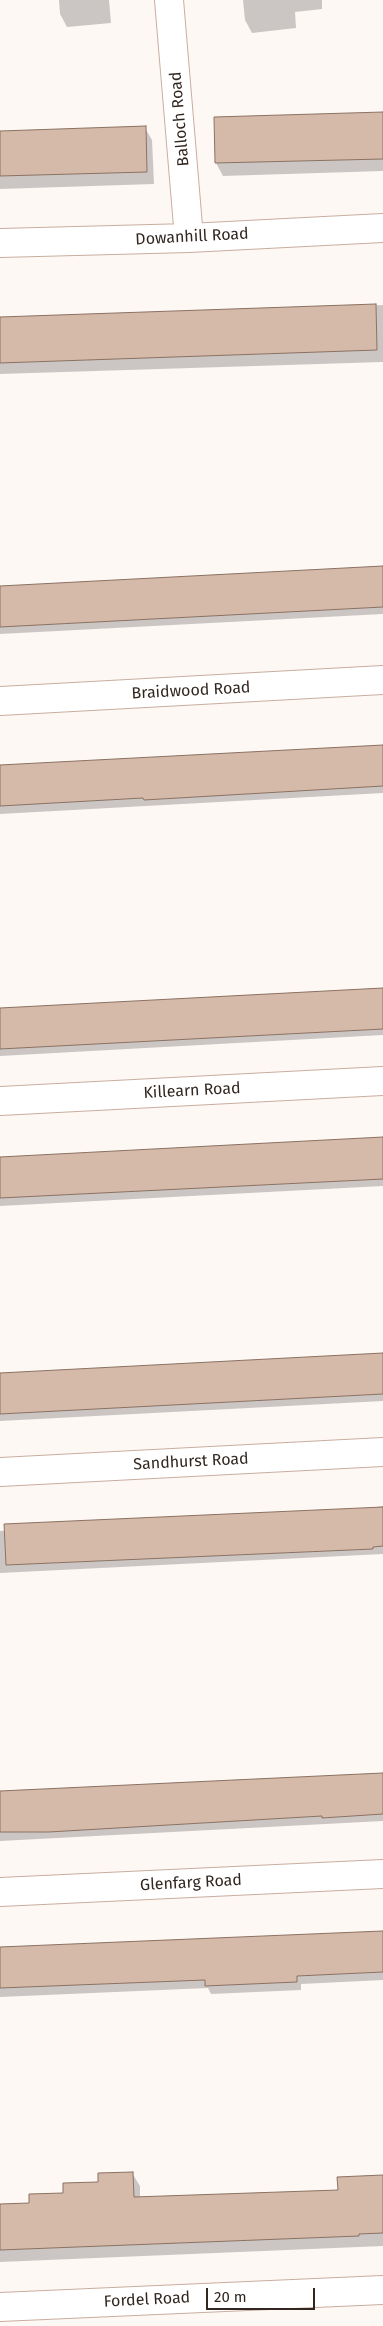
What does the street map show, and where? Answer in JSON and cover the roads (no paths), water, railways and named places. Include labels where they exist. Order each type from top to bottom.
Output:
[{"type":"street","name":"Balloch Road","points":[[170,0],[189,238]]},
{"type":"street","name":"Dowanhill Road","points":[[0,243],[189,238],[383,228]]},
{"type":"street","name":"Braidwood Road","points":[[0,701],[383,680]]},
{"type":"street","name":"Killearn Road","points":[[0,1101],[383,1081]]},
{"type":"street","name":"Sandhurst Road","points":[[0,1472],[383,1452]]},
{"type":"street","name":"Glenfarg Road","points":[[0,1892],[383,1874]]},
{"type":"street","name":"Fordel Road","points":[[0,2307],[383,2290]]}]
